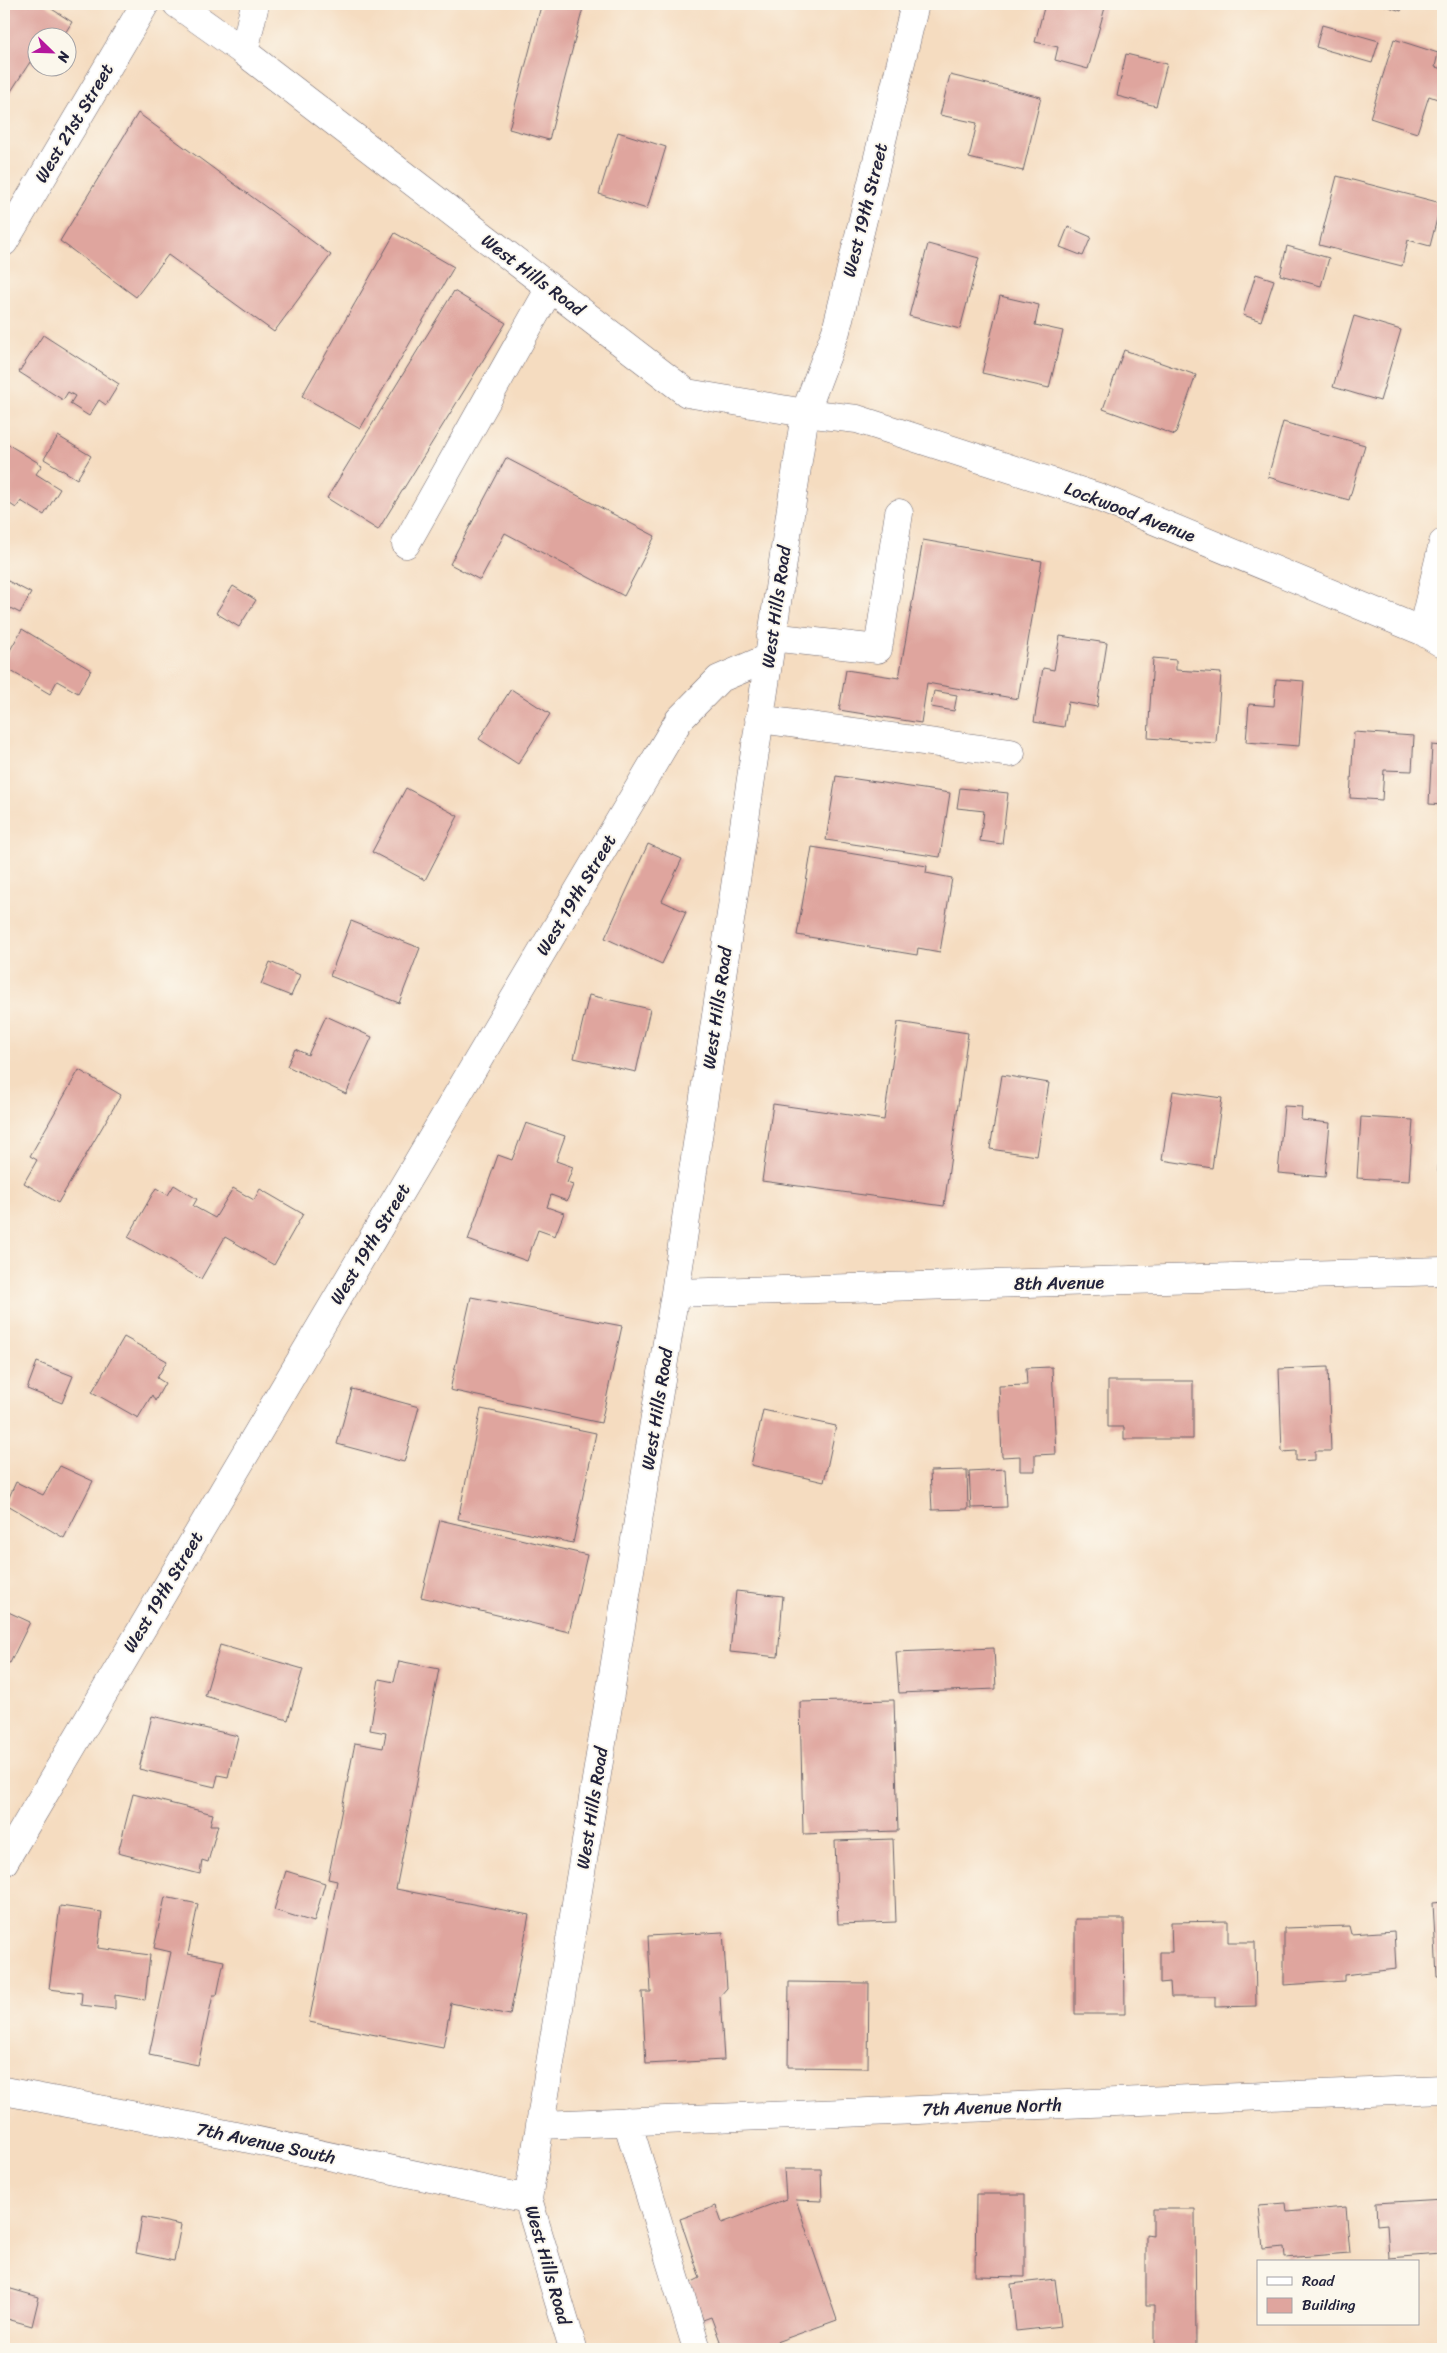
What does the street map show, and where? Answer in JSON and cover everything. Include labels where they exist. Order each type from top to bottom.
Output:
[{"type":"street","name":"West 21st Street","points":[[4,242],[145,4]]},
{"type":"street","name":"West Hills Road","points":[[177,4],[244,52],[687,393],[805,413],[675,1294],[528,2200],[573,2349]]},
{"type":"street","points":[[244,52],[255,4]]},
{"type":"street","name":"West 19th Street","points":[[805,413],[836,331],[915,4]]},
{"type":"street","points":[[406,544],[550,288]]},
{"type":"street","name":"Lockwood Avenue","points":[[805,413],[857,419],[1098,497],[1433,638]]},
{"type":"street","points":[[769,648],[878,649],[899,513]]},
{"type":"street","points":[[1433,638],[1443,543]]},
{"type":"street","name":"West 19th Street","points":[[4,1862],[679,720],[719,679],[769,648]]},
{"type":"street","points":[[759,719],[1011,753]]},
{"type":"street","name":"8th Avenue","points":[[675,1294],[1443,1271]]},
{"type":"street","name":"7th Avenue North","points":[[541,2125],[1443,2089]]},
{"type":"street","name":"7th Avenue South","points":[[4,2091],[189,2126],[528,2200]]},
{"type":"street","points":[[627,2121],[697,2349]]},
{"type":"building","points":[[4,4],[44,4],[72,22],[68,28],[28,28],[28,65],[4,102]]},
{"type":"building","points":[[536,4],[584,4],[549,140],[509,129],[541,6]]},
{"type":"building","points":[[1045,4],[1106,4],[1088,69],[1055,60],[1058,47],[1035,42]]},
{"type":"building","points":[[1380,4],[1404,4],[1401,11]]},
{"type":"building","points":[[1322,25],[1379,41],[1372,63],[1316,47]]},
{"type":"building","points":[[1394,39],[1438,53],[1435,67],[1443,69],[1443,101],[1429,96],[1417,133],[1370,118]]},
{"type":"building","points":[[1126,54],[1167,64],[1156,106],[1117,96]]},
{"type":"building","points":[[950,75],[1041,97],[1023,171],[969,158],[977,123],[940,115]]},
{"type":"building","points":[[138,113],[331,255],[274,332],[168,255],[136,297],[60,241]]},
{"type":"building","points":[[618,132],[666,147],[647,209],[599,194]]},
{"type":"building","points":[[1337,176],[1441,203],[1430,246],[1408,240],[1402,266],[1319,245]]},
{"type":"building","points":[[1068,227],[1091,237],[1083,256],[1060,247]]},
{"type":"building","points":[[395,233],[454,267],[360,429],[302,396]]},
{"type":"building","points":[[928,244],[979,258],[960,329],[909,316]]},
{"type":"building","points":[[1287,246],[1329,258],[1321,286],[1280,275]]},
{"type":"building","points":[[1256,274],[1274,280],[1261,321],[1243,315]]},
{"type":"building","points":[[454,291],[506,323],[378,530],[327,498]]},
{"type":"building","points":[[1000,296],[1039,305],[1035,325],[1063,331],[1049,388],[982,373]]},
{"type":"building","points":[[1354,316],[1401,330],[1380,401],[1333,387]]},
{"type":"building","points":[[43,335],[119,384],[106,405],[99,400],[89,416],[70,404],[75,396],[68,392],[63,400],[19,372]]},
{"type":"building","points":[[1124,350],[1196,375],[1175,435],[1103,409]]},
{"type":"building","points":[[1283,422],[1365,445],[1349,500],[1268,477]]},
{"type":"building","points":[[58,436],[91,456],[77,479],[44,459]]},
{"type":"building","points":[[4,442],[42,465],[36,474],[60,489],[44,515],[21,501],[16,508],[4,500]]},
{"type":"building","points":[[506,458],[655,536],[624,596],[505,533],[480,580],[450,564]]},
{"type":"building","points":[[923,540],[1042,561],[1018,699],[927,683],[921,723],[839,710],[846,670],[899,678]]},
{"type":"building","points":[[4,579],[31,593],[20,613],[4,605]]},
{"type":"building","points":[[233,586],[256,600],[239,627],[216,613]]},
{"type":"building","points":[[22,629],[91,670],[78,693],[57,681],[50,694],[4,667],[4,661]]},
{"type":"building","points":[[1060,636],[1107,643],[1097,707],[1068,702],[1064,727],[1034,722],[1043,668],[1054,670]]},
{"type":"building","points":[[1153,658],[1176,660],[1176,670],[1221,673],[1216,743],[1148,738]]},
{"type":"building","points":[[1276,679],[1304,681],[1299,746],[1246,742],[1249,704],[1274,706]]},
{"type":"building","points":[[511,689],[550,714],[518,764],[479,739]]},
{"type":"building","points":[[934,691],[957,695],[954,711],[931,707]]},
{"type":"building","points":[[1354,732],[1414,736],[1412,771],[1384,770],[1382,800],[1350,798]]},
{"type":"building","points":[[1432,745],[1443,746],[1443,805],[1429,804]]},
{"type":"building","points":[[836,776],[950,793],[940,857],[826,840]]},
{"type":"building","points":[[406,788],[458,816],[425,880],[372,852]]},
{"type":"building","points":[[960,788],[1008,793],[1002,844],[980,841],[984,811],[957,808]]},
{"type":"building","points":[[648,844],[682,859],[662,901],[686,912],[662,964],[605,938]]},
{"type":"building","points":[[812,847],[927,866],[926,873],[952,878],[940,952],[918,948],[917,955],[797,935]]},
{"type":"building","points":[[351,921],[420,948],[399,1003],[330,976]]},
{"type":"building","points":[[270,962],[300,975],[291,996],[261,984]]},
{"type":"building","points":[[589,995],[650,1009],[636,1072],[574,1058]]},
{"type":"building","points":[[326,1016],[372,1037],[346,1094],[287,1066],[295,1049],[308,1055]]},
{"type":"building","points":[[898,1022],[968,1033],[944,1206],[762,1181],[773,1104],[884,1120]]},
{"type":"building","points":[[79,1070],[121,1095],[58,1203],[24,1183],[37,1160],[30,1156]]},
{"type":"building","points":[[1002,1075],[1049,1083],[1037,1156],[990,1149]]},
{"type":"building","points":[[1173,1091],[1222,1098],[1212,1168],[1162,1160]]},
{"type":"building","points":[[1284,1106],[1302,1107],[1301,1120],[1330,1123],[1325,1177],[1278,1173]]},
{"type":"building","points":[[1361,1117],[1413,1120],[1409,1181],[1357,1178]]},
{"type":"building","points":[[1441,1117],[1443,1117],[1443,1172],[1438,1172]]},
{"type":"building","points":[[526,1123],[565,1136],[556,1161],[573,1167],[567,1183],[573,1185],[567,1201],[551,1195],[547,1207],[564,1213],[555,1236],[538,1230],[527,1261],[468,1240],[498,1155],[512,1160]]},
{"type":"building","points":[[174,1185],[197,1199],[193,1206],[215,1218],[233,1188],[254,1200],[260,1189],[303,1214],[274,1265],[225,1237],[201,1279],[128,1237],[156,1188],[168,1195]]},
{"type":"building","points":[[471,1297],[622,1326],[601,1423],[450,1390]]},
{"type":"building","points":[[124,1337],[167,1361],[157,1378],[165,1383],[155,1401],[152,1395],[138,1418],[92,1392]]},
{"type":"building","points":[[37,1362],[73,1376],[62,1403],[27,1389]]},
{"type":"building","points":[[1052,1367],[1056,1454],[1035,1455],[1035,1471],[1020,1471],[1020,1456],[1002,1457],[999,1386],[1027,1385],[1026,1368]]},
{"type":"building","points":[[1328,1367],[1331,1451],[1315,1451],[1315,1460],[1296,1461],[1296,1451],[1282,1452],[1279,1369]]},
{"type":"building","points":[[1108,1381],[1193,1381],[1193,1439],[1124,1439],[1124,1427],[1108,1427]]},
{"type":"building","points":[[352,1389],[419,1407],[404,1462],[337,1444]]},
{"type":"building","points":[[481,1409],[596,1433],[573,1543],[458,1519]]},
{"type":"building","points":[[763,1410],[836,1426],[824,1482],[751,1465]]},
{"type":"building","points":[[60,1466],[93,1481],[64,1538],[6,1504],[16,1482],[43,1495]]},
{"type":"building","points":[[1005,1469],[1007,1507],[971,1508],[969,1471]]},
{"type":"building","points":[[967,1470],[968,1509],[932,1510],[930,1471]]},
{"type":"building","points":[[440,1520],[587,1555],[569,1632],[421,1597]]},
{"type":"building","points":[[736,1591],[783,1596],[778,1657],[730,1652]]},
{"type":"building","points":[[4,1610],[30,1622],[10,1663],[4,1661]]},
{"type":"building","points":[[220,1645],[303,1669],[288,1720],[205,1696]]},
{"type":"building","points":[[994,1648],[996,1689],[899,1693],[896,1652]]},
{"type":"building","points":[[399,1661],[439,1669],[396,1889],[529,1915],[510,2015],[451,2003],[443,2048],[309,2022],[337,1881],[328,1879],[355,1743],[383,1748],[386,1733],[370,1730],[379,1679],[394,1682]]},
{"type":"building","points":[[894,1700],[898,1831],[803,1834],[800,1702]]},
{"type":"building","points":[[152,1716],[238,1736],[228,1777],[218,1775],[215,1787],[139,1769]]},
{"type":"building","points":[[133,1794],[213,1814],[210,1825],[218,1825],[208,1862],[202,1860],[200,1874],[118,1853]]},
{"type":"building","points":[[893,1839],[896,1922],[838,1924],[835,1841]]},
{"type":"building","points":[[286,1871],[325,1883],[314,1922],[274,1910]]},
{"type":"building","points":[[165,1897],[198,1904],[188,1954],[224,1961],[217,1995],[213,1995],[198,2065],[149,2055],[171,1952],[154,1948]]},
{"type":"building","points":[[1443,1902],[1443,1977],[1437,1977],[1433,1903]]},
{"type":"building","points":[[60,1906],[102,1912],[98,1948],[150,1955],[145,2000],[115,1995],[115,2009],[81,2005],[82,1993],[49,1989]]},
{"type":"building","points":[[1075,1919],[1124,1919],[1125,2014],[1075,2014]]},
{"type":"building","points":[[1228,1921],[1228,1942],[1255,1942],[1256,2006],[1215,2007],[1215,1997],[1171,1997],[1170,1982],[1160,1983],[1160,1952],[1172,1952],[1171,1922]]},
{"type":"building","points":[[1349,1926],[1351,1934],[1394,1931],[1396,1969],[1344,1975],[1344,1981],[1284,1985],[1284,1928]]},
{"type":"building","points":[[723,1932],[727,1988],[720,1996],[724,2060],[646,2064],[642,1992],[651,1992],[648,1936]]},
{"type":"building","points":[[789,1982],[869,1983],[868,2068],[788,2067]]},
{"type":"building","points":[[784,2169],[821,2169],[822,2201],[796,2200],[837,2320],[765,2346],[766,2349],[723,2349],[711,2317],[703,2320],[690,2283],[700,2278],[680,2219],[716,2206],[722,2223],[786,2199]]},
{"type":"building","points":[[976,2194],[1025,2194],[1025,2277],[975,2276]]},
{"type":"building","points":[[1443,2199],[1443,2225],[1440,2225],[1441,2254],[1389,2258],[1387,2224],[1377,2225],[1376,2203]]},
{"type":"building","points":[[1286,2203],[1287,2212],[1346,2207],[1350,2253],[1285,2258],[1284,2247],[1263,2249],[1259,2205]]},
{"type":"building","points":[[1153,2209],[1195,2209],[1196,2349],[1154,2349],[1154,2305],[1146,2305],[1146,2234],[1153,2235]]},
{"type":"building","points":[[142,2217],[181,2225],[174,2261],[136,2253]]},
{"type":"building","points":[[1055,2279],[1061,2326],[1016,2331],[1011,2284]]},
{"type":"building","points":[[4,2287],[39,2297],[32,2326],[4,2318]]}]
